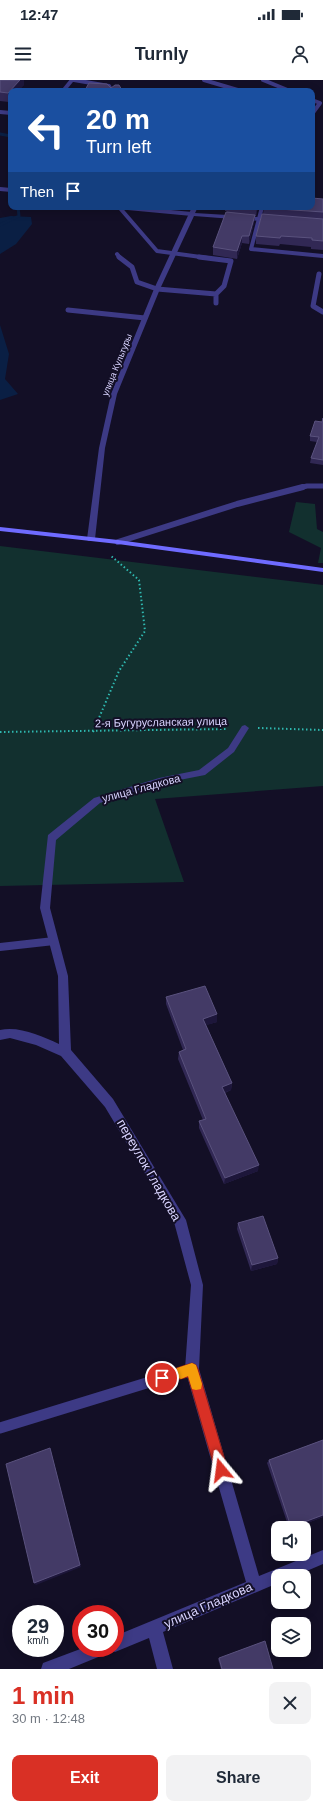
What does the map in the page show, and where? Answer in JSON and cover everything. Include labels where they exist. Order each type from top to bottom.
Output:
[{"type":"street","name":"улица Культуры","points":[[91,539],[102,448],[114,394],[157,290],[194,210]]},
{"type":"street","points":[[192,214],[280,221]]},
{"type":"street","points":[[0,529],[118,542],[323,570]]},
{"type":"street","name":"улица Гладкова","points":[[65,1052],[63,976],[46,908],[51,838],[97,800],[159,781],[202,773],[231,750],[246,728]]},
{"type":"street","points":[[0,1035],[10,1033],[38,1040],[65,1052]]},
{"type":"street","name":"переулок Гладкова","points":[[65,1052],[109,1103],[180,1220],[196,1284],[192,1369],[254,1584]]},
{"type":"street","name":"улица Гладкова","points":[[124,1640],[254,1584],[323,1557]]},
{"type":"street","points":[[154,1628],[165,1669]]},
{"type":"street","points":[[49,1669],[80,1657]]},
{"type":"lane","points":[[66,88],[73,80],[109,86],[110,88]]},
{"type":"lane","points":[[204,80],[231,88]]},
{"type":"lane","points":[[263,80],[283,88]]},
{"type":"lane","points":[[315,101],[320,103],[315,110]]},
{"type":"lane","points":[[121,210],[157,250],[174,254],[231,261],[224,286],[216,294],[216,304]]},
{"type":"lane","points":[[150,210],[192,214]]},
{"type":"lane","points":[[261,210],[252,250],[323,256]]},
{"type":"lane","points":[[117,254],[120,259],[132,267],[137,282],[157,290],[216,294]]},
{"type":"lane","points":[[319,274],[312,306],[323,312]]},
{"type":"lane","points":[[68,310],[145,318]]},
{"type":"lane","points":[[118,542],[237,504],[307,486],[323,486]]},
{"type":"lane","points":[[0,947],[54,941]]},
{"type":"lane","points":[[0,1428],[192,1369]]},
{"type":"path","points":[[91,539],[139,580],[145,631],[118,671],[93,732]]},
{"type":"path","name":"2-я Бугурусланская улица","points":[[0,732],[224,730],[246,728],[323,730]]},
{"type":"green space","points":[[296,502],[315,504],[317,529],[323,532],[323,563],[318,563],[321,548],[289,532]]},
{"type":"green space","points":[[0,546],[323,585],[323,786],[155,799],[184,882],[0,886]]},
{"type":"water","points":[[11,216],[31,217],[32,224],[16,244],[0,254],[0,218]]},
{"type":"water","points":[[0,325],[9,354],[5,379],[18,394],[0,400]]},
{"type":"building","points":[[0,80],[20,80],[13,88],[8,88],[8,93],[0,92]]},
{"type":"building","points":[[89,83],[107,84],[111,88],[86,88]]},
{"type":"building","points":[[115,85],[119,85],[121,88],[111,88]]},
{"type":"building","points":[[315,198],[323,199],[323,212],[294,210],[315,210]]},
{"type":"building","points":[[226,212],[255,215],[249,236],[242,236],[237,251],[213,247]]},
{"type":"building","points":[[262,214],[323,219],[323,241],[312,240],[312,238],[256,236]]},
{"type":"building","points":[[323,418],[323,460],[311,458],[319,437],[310,436],[315,421],[322,422]]},
{"type":"building","points":[[205,986],[217,1014],[203,1019],[232,1083],[222,1087],[259,1165],[225,1178],[199,1121],[206,1119],[179,1052],[186,1049],[166,997]]},
{"type":"building","points":[[263,1216],[278,1258],[252,1265],[238,1223]]},
{"type":"building","points":[[323,1440],[323,1515],[307,1521],[289,1521],[269,1460]]},
{"type":"building","points":[[50,1448],[80,1565],[34,1583],[6,1464]]},
{"type":"building","points":[[265,1641],[273,1669],[222,1669],[219,1658]]},
{"type":"waterway","points":[[0,134],[8,135]]},
{"type":"waterway","points":[[0,225],[19,216],[18,210]]},
{"type":"slow traffic","points":[[181,1372],[192,1369],[196,1384]]},
{"type":"route","points":[[162,1378],[192,1369],[221,1470]]}]
